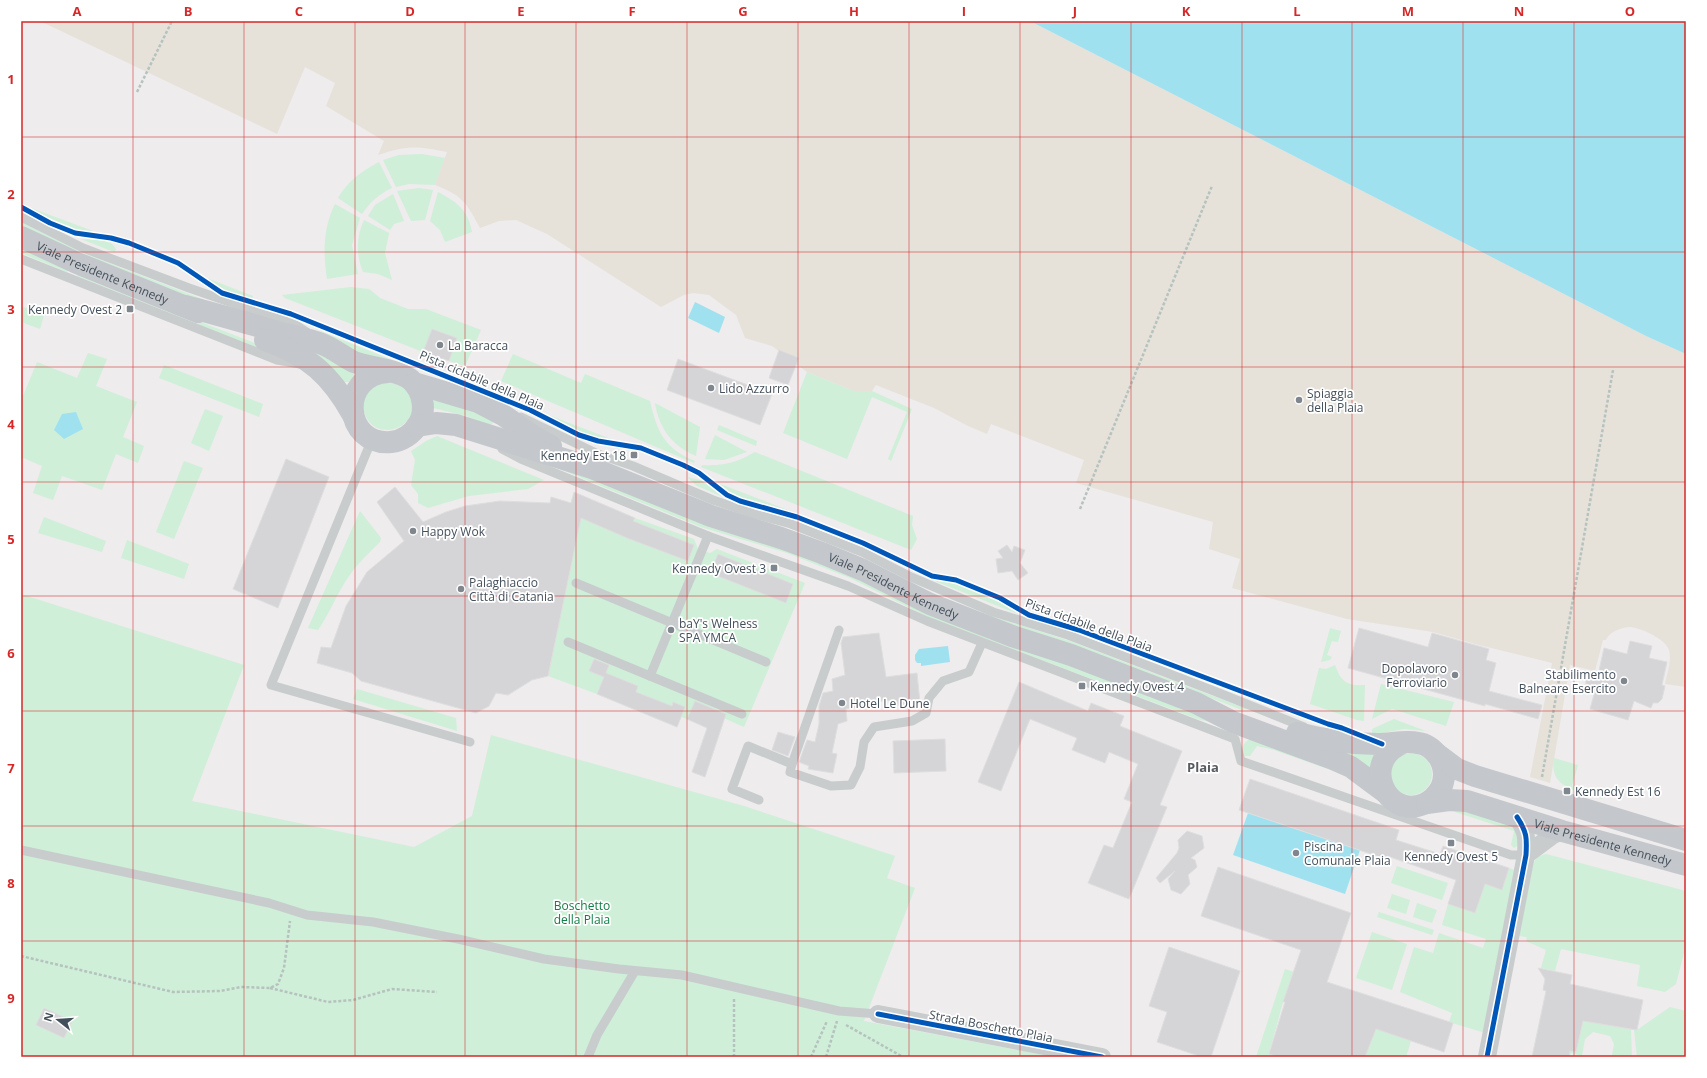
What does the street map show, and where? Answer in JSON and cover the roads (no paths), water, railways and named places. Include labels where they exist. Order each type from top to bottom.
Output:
[{"type":"main road","name":"Viale Presidente Kennedy","points":[[21,237],[77,263],[185,306]]},
{"type":"main road","points":[[185,306],[323,344],[352,361],[402,375],[414,383],[478,402],[503,415],[533,436],[592,468]]},
{"type":"main road","points":[[185,306],[228,326],[285,347],[315,366],[326,374],[343,396],[361,431],[372,439],[381,442],[395,442],[408,436],[417,426],[421,418],[423,404],[419,391],[414,383]]},
{"type":"main road","points":[[353,415],[352,408],[354,396],[360,385],[370,376],[388,372]]},
{"type":"main road","points":[[417,426],[436,423],[456,425],[592,468]]},
{"type":"main road","name":"Viale Presidente Kennedy","points":[[592,468],[711,516],[781,538],[863,570],[930,604],[1012,636],[1071,654],[1196,703]]},
{"type":"main road","points":[[1196,703],[1315,738],[1354,744],[1411,742],[1424,744],[1437,754],[1443,768],[1442,783],[1435,797],[1427,803],[1419,806],[1406,806],[1395,802],[1386,793],[1350,767],[1234,730],[1196,703]]},
{"type":"main road","points":[[1386,793],[1380,780],[1381,766],[1387,753],[1394,747],[1403,743]]},
{"type":"main road","name":"Viale Presidente Kennedy","points":[[1437,754],[1457,768],[1475,776],[1686,840]]},
{"type":"main road","name":"Viale Presidente Kennedy","points":[[1427,803],[1450,800],[1467,801],[1562,831],[1686,865]]},
{"type":"street","points":[[1487,1057],[1526,855],[1527,836],[1517,817]]},
{"type":"street","points":[[1526,855],[1553,835],[1562,831]]},
{"type":"street","name":"Strada Boschetto Plaia","points":[[878,1014],[1102,1057]]},
{"type":"lane","points":[[21,217],[61,238],[97,253],[189,288],[296,325],[323,344]]},
{"type":"lane","points":[[21,259],[278,360],[315,366]]},
{"type":"lane","points":[[478,402],[505,410],[538,424],[598,454],[633,466],[713,500],[754,514],[791,524],[862,552],[911,577],[993,612],[1095,646],[1221,694],[1340,742]]},
{"type":"lane","points":[[456,425],[521,459],[708,536],[842,583],[927,621],[982,643],[1234,730],[1241,761],[1511,855],[1526,855]]},
{"type":"lane","points":[[372,439],[270,685],[470,742]]},
{"type":"lane","points":[[650,676],[708,536]]},
{"type":"lane","points":[[576,583],[766,662]]},
{"type":"lane","points":[[839,630],[790,772],[831,786],[851,785],[860,767],[864,742],[874,727],[912,721],[926,714],[928,698],[943,681],[970,672],[982,643]]},
{"type":"lane","points":[[568,642],[742,714]]},
{"type":"lane","points":[[759,800],[732,789],[748,746],[792,764]]},
{"type":"lane","points":[[21,850],[269,903],[307,915],[373,922],[458,939],[544,959],[635,971],[682,975],[839,1011],[878,1014]]},
{"type":"lane","points":[[588,1057],[597,1035],[635,971]]},
{"type":"water","points":[[1030,21],[1686,21],[1686,354],[1646,336]]},
{"type":"water","points":[[695,302],[725,317],[719,333],[688,318]]},
{"type":"water","points":[[76,412],[83,429],[64,439],[54,430],[62,414]]},
{"type":"water","points":[[948,646],[950,662],[921,666],[921,663],[917,663],[915,660],[915,655],[919,649]]},
{"type":"water","name":"Piscina Comunale Plaia","points":[[1248,813],[1360,850],[1345,894],[1233,855]]},
{"type":"place","name":"Kennedy Ovest 2","points":[[130,309]]},
{"type":"place","name":"La Baracca","points":[[440,345]]},
{"type":"place","name":"Lido Azzurro","points":[[711,388]]},
{"type":"place","name":"Spiaggia della Plaia","points":[[1299,400]]},
{"type":"place","name":"Kennedy Est 18","points":[[634,455]]},
{"type":"place","name":"Happy Wok","points":[[413,531]]},
{"type":"place","name":"Kennedy Ovest 3","points":[[774,568]]},
{"type":"place","name":"Palaghiaccio Città di Catania","points":[[461,589]]},
{"type":"place","name":"baY's Welness SPA YMCA","points":[[671,630]]},
{"type":"place","name":"Dopolavoro Ferroviario","points":[[1455,675]]},
{"type":"place","name":"Stabilimento Balneare Esercito","points":[[1624,681]]},
{"type":"place","name":"Kennedy Ovest 4","points":[[1082,686]]},
{"type":"place","name":"Hotel Le Dune","points":[[842,703]]},
{"type":"place","name":"Kennedy Est 16","points":[[1567,791]]},
{"type":"place","name":"Kennedy Ovest 5","points":[[1451,843]]},
{"type":"place","name":"Piscina Comunale Plaia","points":[[1296,853]]},
{"type":"district","name":"Plaia","points":[[1203,767]]},
{"type":"park label","name":"Boschetto della Plaia","points":[[582,912]]}]
